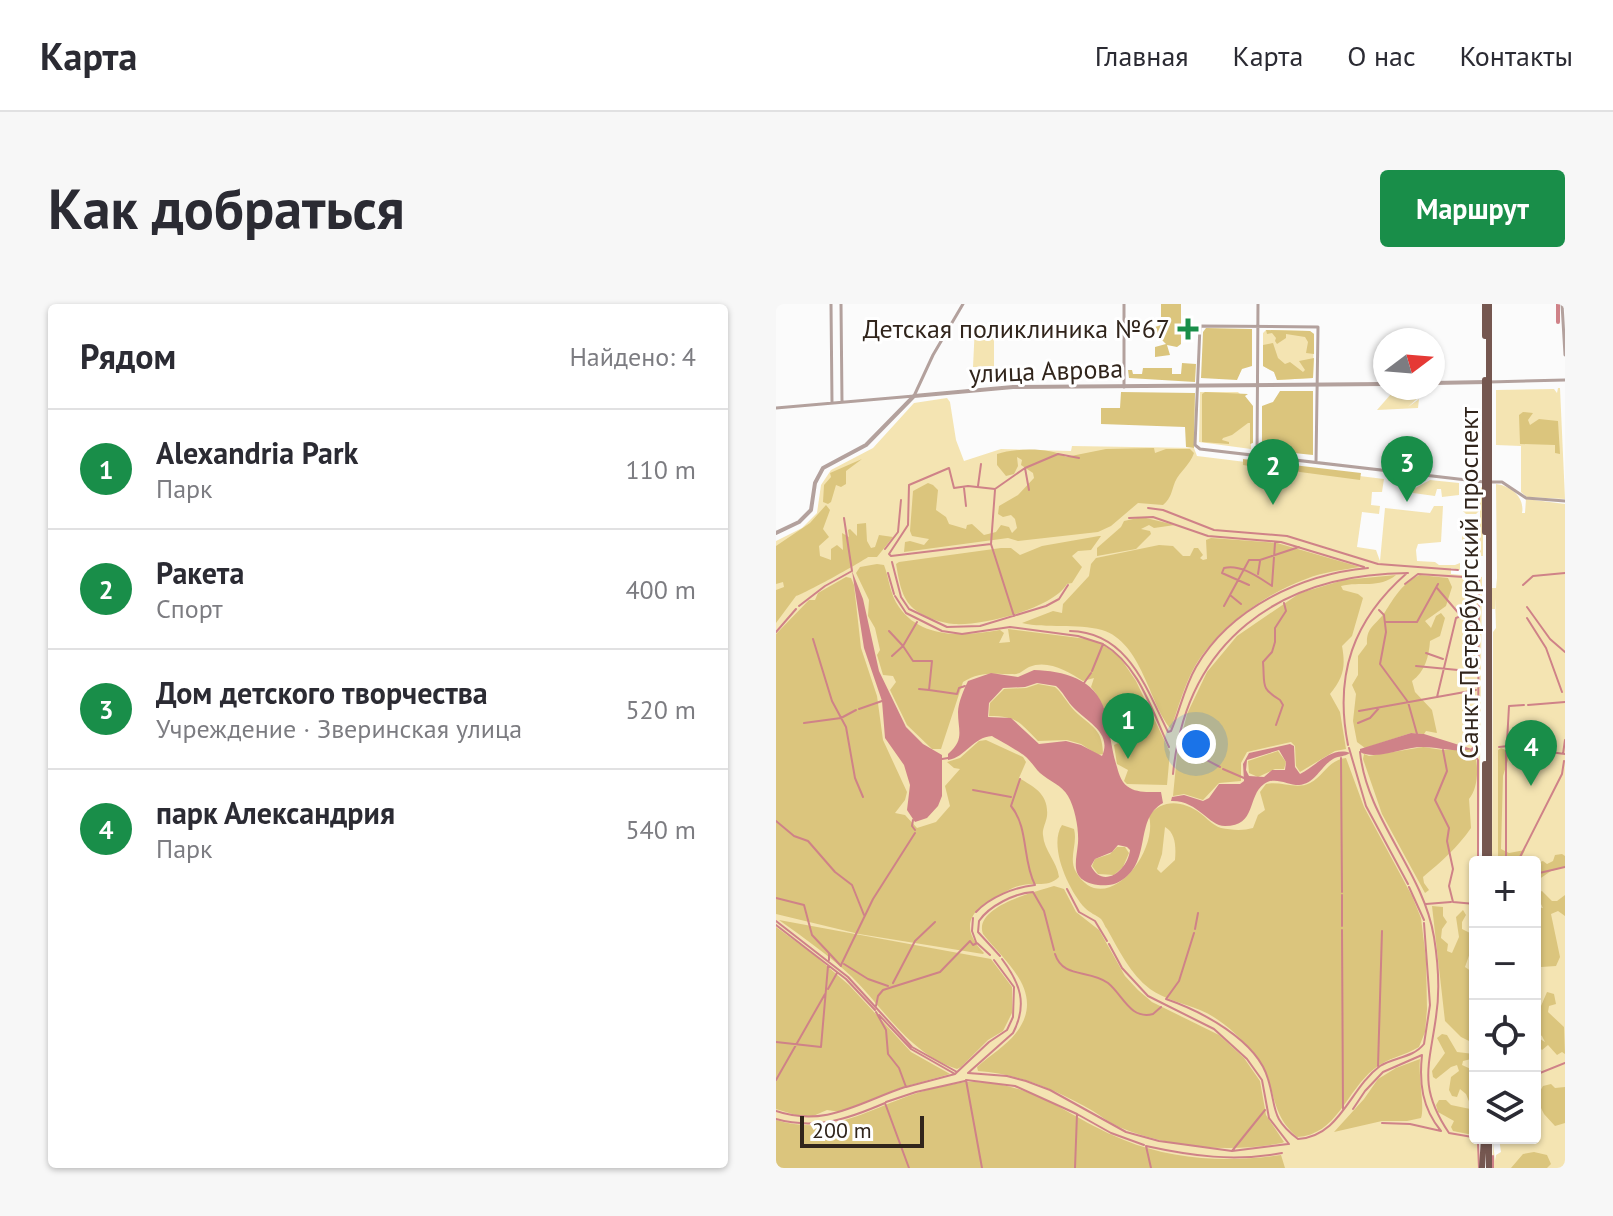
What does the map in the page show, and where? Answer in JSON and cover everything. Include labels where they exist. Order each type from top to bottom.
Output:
[{"type":"main road","name":"Санкт-Петербургский проспект","points":[[1487,304],[1487,856]]},
{"type":"main road","points":[[1482,1168],[1485,1144]]},
{"type":"main road","points":[[1487,1144],[1489,1168]]},
{"type":"street","points":[[831,304],[832,402]]},
{"type":"street","points":[[841,304],[842,402]]},
{"type":"street","points":[[776,533],[799,522],[811,510],[815,483],[823,468],[866,445],[914,396],[963,304]]},
{"type":"street","points":[[1124,304],[1124,387]]},
{"type":"street","points":[[1257,455],[1258,304]]},
{"type":"street","points":[[1562,304],[1565,355]]},
{"type":"street","points":[[1316,462],[1318,327],[1200,326],[1195,445],[1200,449],[1487,482],[1502,482],[1526,498],[1565,501]]},
{"type":"street","points":[[1445,383],[1565,380]]},
{"type":"street","name":"улица Аврова","points":[[914,396],[1013,387],[1373,384]]},
{"type":"street","points":[[776,408],[914,396]]},
{"type":"shaded area","points":[[1161,304],[1181,304],[1181,344],[1177,347],[1167,345],[1170,355],[1155,357],[1155,347],[1166,344],[1155,333],[1155,327],[1161,325]]},
{"type":"shaded area","points":[[975,325],[994,325],[994,367],[973,367]]},
{"type":"shaded area","points":[[1206,328],[1252,329],[1252,366],[1242,369],[1237,380],[1201,378],[1203,332]]},
{"type":"shaded area","points":[[1266,330],[1310,331],[1314,334],[1313,378],[1277,380],[1274,372],[1263,366],[1263,333]]},
{"type":"shaded area","points":[[1266,330],[1310,331],[1314,334],[1314,354],[1306,353],[1308,342],[1305,337],[1286,334],[1286,338],[1277,344],[1276,338],[1272,333],[1267,334]]},
{"type":"shaded area","points":[[1273,343],[1278,358],[1303,372],[1305,370],[1299,361],[1314,358],[1313,378],[1277,380],[1274,372],[1263,366],[1263,345]]},
{"type":"shaded area","points":[[1182,363],[1196,364],[1195,382],[1129,378],[1128,370],[1132,370],[1133,374],[1142,374],[1143,368],[1172,368],[1172,374],[1181,374]]},
{"type":"shaded area","points":[[1558,388],[1565,499],[1527,497],[1521,492],[1521,446],[1496,445],[1496,390],[1554,389],[1557,393]]},
{"type":"shaded area","points":[[1280,391],[1313,391],[1313,455],[1264,450],[1262,406],[1273,402]]},
{"type":"shaded area","points":[[1121,392],[1195,393],[1194,448],[1186,447],[1185,427],[1101,424],[1101,408],[1120,408]]},
{"type":"shaded area","points":[[1200,392],[1238,392],[1252,406],[1251,449],[1199,442]]},
{"type":"shaded area","points":[[1202,394],[1248,394],[1245,396],[1253,406],[1253,443],[1250,444],[1250,423],[1223,438],[1229,444],[1202,442]]},
{"type":"shaded area","points":[[947,398],[964,461],[1001,449],[1071,451],[1072,446],[1194,448],[1197,456],[1384,479],[1382,492],[1372,492],[1371,505],[1380,506],[1379,514],[1362,512],[1357,547],[1376,550],[1380,561],[1385,508],[1430,513],[1434,506],[1443,506],[1441,542],[1418,544],[1417,561],[1439,565],[1460,563],[1460,570],[1451,568],[1451,574],[1482,577],[1479,856],[1469,856],[1469,1144],[1479,1144],[1480,1168],[776,1168],[776,541],[802,528],[817,513],[821,485],[831,470],[873,448],[914,403]]},
{"type":"shaded area","points":[[1386,400],[1416,400],[1408,407],[1419,400],[1418,408],[1377,410]]},
{"type":"shaded area","points":[[1523,412],[1533,413],[1528,420],[1530,425],[1539,419],[1558,421],[1560,454],[1555,453],[1555,445],[1520,444],[1519,415]]},
{"type":"shaded area","points":[[1154,448],[1155,453],[1166,449],[1190,449],[1194,453],[1163,505],[1138,503],[1111,526],[1098,532],[1018,541],[1008,538],[904,552],[905,542],[924,545],[929,539],[912,536],[910,531],[913,491],[928,483],[938,490],[936,510],[946,517],[949,524],[966,529],[967,525],[972,524],[984,535],[996,532],[1001,525],[1009,527],[1012,533],[1017,528],[1011,515],[1003,517],[998,514],[999,506],[1018,495],[1034,478],[1033,473],[1021,465],[1022,460],[1017,457],[1018,466],[1014,474],[1006,476],[997,465],[997,454],[1032,450],[1051,451],[1066,457],[1106,449]]},
{"type":"shaded area","points":[[862,459],[846,471],[846,484],[841,487],[836,485],[831,502],[823,502],[824,485],[831,477],[830,473]]},
{"type":"shaded area","points":[[1243,459],[1361,473],[1360,480],[1262,467],[1261,471],[1257,471],[1256,467],[1243,465]]},
{"type":"shaded area","points":[[1430,480],[1459,483],[1459,495],[1442,497],[1441,489],[1437,489],[1435,496],[1413,493],[1412,490]]},
{"type":"shaded area","points":[[1496,484],[1508,487],[1516,494],[1522,503],[1522,513],[1525,513],[1526,499],[1565,504],[1565,1168],[1492,1168],[1493,1144],[1495,1161],[1496,1155],[1501,1152],[1500,1144],[1541,1144],[1541,856],[1492,856],[1493,632],[1496,628],[1492,588],[1496,588]]},
{"type":"shaded area","points":[[1465,485],[1479,486],[1479,511],[1476,514],[1463,511]]},
{"type":"shaded area","points":[[1480,487],[1483,488],[1483,556],[1480,556],[1474,540],[1476,552],[1462,550],[1462,534],[1473,538],[1478,518],[1480,545]]},
{"type":"shaded area","points":[[826,505],[830,510],[823,529],[829,537],[819,546],[820,556],[831,560],[831,549],[837,545],[843,550],[842,533],[849,537],[850,529],[857,536],[857,524],[866,523],[867,541],[871,548],[875,547],[879,535],[893,537],[877,557],[868,557],[796,596],[776,623],[776,590],[784,587],[783,582],[776,584],[776,546],[810,523]]},
{"type":"shaded area","points":[[1142,517],[1175,525],[1154,528],[1149,525],[1141,529],[1151,534],[1136,549],[1097,556],[1097,548],[1124,521]]},
{"type":"shaded area","points":[[1101,536],[1091,550],[1078,551],[1072,556],[1082,567],[1072,583],[1059,593],[1032,608],[981,622],[949,623],[918,612],[903,594],[896,564],[1001,548],[1011,548],[1020,555],[1042,546]]},
{"type":"shaded area","points":[[1206,540],[1277,543],[1360,567],[1319,575],[1290,585],[1258,603],[1229,626],[1195,666],[1171,729],[1136,660],[1116,637],[1092,628],[1022,623],[1053,611],[1062,613],[1063,604],[1089,576],[1091,564],[1096,558],[1159,545],[1173,546],[1183,556],[1190,556],[1194,548],[1198,548],[1203,560],[1207,559]]},
{"type":"shaded area","points":[[884,565],[899,607],[909,618],[932,630],[973,634],[1000,630],[1004,633],[999,643],[1010,642],[1008,629],[1087,639],[1100,643],[1119,656],[1136,681],[1170,752],[1167,785],[1127,784],[1124,781],[1128,770],[1117,764],[1114,745],[1118,743],[1118,734],[1091,687],[1094,678],[1083,681],[1050,665],[1036,665],[1015,674],[981,675],[963,682],[941,749],[932,749],[907,725],[890,690],[896,682],[893,676],[883,675],[877,655],[880,650],[875,628],[868,616],[869,600],[856,573],[860,567]]},
{"type":"shaded area","points":[[852,571],[863,599],[879,671],[906,727],[923,744],[942,755],[942,796],[938,806],[927,818],[915,822],[907,810],[910,785],[904,765],[885,738],[882,701],[864,648]]},
{"type":"shaded area","points":[[1396,575],[1383,582],[1341,586],[1343,590],[1363,598],[1352,636],[1342,646],[1344,661],[1341,678],[1330,694],[1340,712],[1346,749],[1335,751],[1300,772],[1296,766],[1295,746],[1291,742],[1247,752],[1241,763],[1241,781],[1219,783],[1203,800],[1184,794],[1173,796],[1177,755],[1187,714],[1207,672],[1237,636],[1300,593],[1344,580]]},
{"type":"shaded area","points":[[1420,575],[1448,578],[1452,587],[1446,606],[1425,621],[1431,628],[1436,616],[1441,613],[1445,618],[1440,636],[1430,641],[1423,668],[1412,681],[1415,692],[1432,710],[1437,733],[1411,733],[1365,748],[1357,742],[1353,721],[1356,694],[1352,685],[1358,675],[1358,656],[1367,644],[1370,630],[1395,596]]},
{"type":"shaded area","points":[[846,577],[851,578],[854,585],[861,648],[877,696],[883,740],[907,792],[895,813],[905,815],[917,828],[936,822],[950,806],[945,786],[960,769],[947,762],[960,758],[979,741],[986,740],[1023,757],[1026,762],[1019,778],[1039,792],[1046,802],[1044,841],[1059,877],[1046,884],[1014,888],[975,912],[971,919],[971,935],[983,954],[859,934],[776,914],[776,634],[809,600],[815,600],[818,593]]},
{"type":"shaded area","points":[[1034,670],[1045,671],[1077,678],[1086,684],[1094,691],[1105,711],[1123,782],[1137,791],[1161,792],[1163,803],[1149,819],[1137,862],[1119,882],[1098,885],[1078,875],[1078,831],[1070,801],[1062,789],[1021,754],[992,736],[985,737],[948,760],[948,754],[959,739],[958,708],[968,681],[991,673],[1018,677]],"holes":[[[1037,683],[1056,686],[1096,728],[1104,740],[1102,756],[1066,741],[1039,744],[1011,718],[988,717],[989,703],[1003,688]],[[1118,845],[1130,850],[1125,864],[1108,877],[1096,873],[1091,866],[1095,859],[1112,852]]]},
{"type":"shaded area","points":[[1038,684],[1055,687],[1072,708],[1094,727],[1103,754],[1098,755],[1081,744],[1067,740],[1038,741],[1017,721],[989,716],[990,703],[1004,689]]},
{"type":"shaded area","points":[[1411,733],[1472,749],[1422,747],[1374,755],[1360,752],[1360,749]]},
{"type":"shaded area","points":[[1290,744],[1294,746],[1295,767],[1300,774],[1330,754],[1350,753],[1333,759],[1305,784],[1272,781],[1264,784],[1247,816],[1235,825],[1219,825],[1188,804],[1171,801],[1172,797],[1184,795],[1203,801],[1219,784],[1240,784],[1244,781],[1243,764],[1249,753]],"holes":[[[1279,750],[1286,762],[1285,770],[1272,770],[1264,777],[1249,776],[1246,770],[1247,760]]]},
{"type":"shaded area","points":[[1423,747],[1473,749],[1477,768],[1475,788],[1469,799],[1471,828],[1461,842],[1423,877],[1429,890],[1425,893],[1382,814],[1363,759],[1364,754],[1369,756]]},
{"type":"shaded area","points":[[1498,750],[1508,751],[1503,776],[1501,849],[1509,853],[1525,850],[1522,856],[1498,856]]},
{"type":"shaded area","points":[[1278,751],[1286,762],[1284,769],[1275,769],[1258,777],[1249,773],[1248,761]]},
{"type":"shaded area","points":[[1346,758],[1364,807],[1421,918],[1426,959],[1425,1032],[1419,1047],[1384,1062],[1364,1078],[1322,1129],[1297,1137],[1281,1117],[1261,1063],[1242,1040],[1207,1013],[1150,989],[1131,969],[1102,920],[1085,908],[1073,891],[1062,868],[1058,834],[1062,825],[1074,829],[1076,872],[1088,885],[1101,889],[1127,876],[1138,863],[1150,831],[1149,816],[1160,806],[1173,803],[1187,806],[1221,828],[1253,828],[1258,815],[1265,810],[1260,792],[1266,784],[1305,785],[1340,759]],"holes":[[[1165,827],[1174,841],[1175,860],[1161,873],[1157,869]]]},
{"type":"shaded area","points":[[1117,847],[1125,847],[1129,853],[1123,867],[1114,875],[1098,874],[1092,866],[1095,859],[1110,854]]},
{"type":"shaded area","points":[[1555,855],[1565,856],[1565,867],[1541,878],[1541,862],[1547,864],[1553,861]]},
{"type":"shaded area","points":[[1054,886],[1064,889],[1076,912],[1099,930],[1125,976],[1138,990],[1152,1002],[1219,1035],[1244,1058],[1260,1081],[1266,1115],[1284,1142],[1221,1148],[1159,1140],[1119,1127],[1079,1103],[1037,1084],[978,1071],[977,1067],[1016,1033],[1027,1005],[1019,979],[983,934],[982,924],[987,916],[1007,902]]},
{"type":"shaded area","points":[[1541,892],[1552,901],[1565,895],[1565,916],[1558,911],[1551,914],[1560,957],[1556,966],[1541,967]]},
{"type":"shaded area","points":[[1432,906],[1443,907],[1447,922],[1441,938],[1448,944],[1447,951],[1452,953],[1459,937],[1456,917],[1463,910],[1466,915],[1462,929],[1469,932],[1469,956],[1465,967],[1469,970],[1469,1041],[1445,1021]]},
{"type":"shaded area","points":[[779,920],[991,959],[1012,987],[1012,1013],[1003,1031],[988,1040],[957,1069],[925,1053],[899,1030],[844,969]]},
{"type":"shaded area","points":[[776,927],[849,985],[911,1052],[950,1074],[900,1088],[841,1112],[827,1110],[813,1116],[799,1116],[776,1109]]},
{"type":"shaded area","points":[[1547,992],[1554,994],[1556,1004],[1549,1006],[1548,1012],[1564,1027],[1565,1054],[1557,1055],[1548,1045],[1541,1049],[1541,1040],[1545,1042],[1541,1035],[1541,1006]]},
{"type":"shaded area","points":[[1447,1035],[1457,1052],[1469,1053],[1469,1060],[1463,1061],[1462,1065],[1469,1068],[1469,1102],[1460,1089],[1457,1097],[1452,1096],[1449,1090],[1451,1077],[1459,1071],[1457,1065],[1436,1079],[1433,1077],[1432,1071],[1445,1053],[1437,1038]]},
{"type":"shaded area","points":[[1420,1059],[1421,1118],[1382,1121],[1334,1132],[1378,1079]]},
{"type":"shaded area","points":[[965,1082],[1012,1087],[1143,1147],[1201,1158],[1241,1159],[1281,1155],[1285,1168],[776,1168],[776,1120],[811,1125],[841,1121],[918,1093]]},
{"type":"shaded area","points":[[1543,1086],[1565,1087],[1565,1123],[1555,1126],[1544,1114],[1541,1108]]},
{"type":"shaded area","points":[[1439,1100],[1446,1100],[1451,1105],[1469,1109],[1469,1134],[1453,1131],[1454,1121],[1438,1112],[1436,1105]]},
{"type":"shaded area","points":[[1534,1152],[1547,1155],[1551,1164],[1547,1168],[1511,1168],[1523,1154]]},
{"type":"waterway","points":[[1558,304],[1558,322]]},
{"type":"waterway","points":[[1025,468],[1058,454],[1079,458]]},
{"type":"waterway","points":[[978,486],[981,464]]},
{"type":"waterway","points":[[991,544],[889,554],[908,525],[909,485],[949,468],[954,488],[995,489],[1025,468],[1029,490]]},
{"type":"waterway","points":[[964,488],[966,506]]},
{"type":"waterway","points":[[995,490],[991,544],[1014,616]]},
{"type":"waterway","points":[[885,549],[898,532],[901,500]]},
{"type":"waterway","points":[[1148,508],[1163,510],[1214,530],[1287,536],[1378,564],[1458,570]]},
{"type":"waterway","points":[[1129,518],[1153,517],[1208,536],[1281,542],[1364,567]]},
{"type":"waterway","points":[[799,606],[852,571],[844,518]]},
{"type":"waterway","points":[[1272,585],[1275,543]]},
{"type":"waterway","points":[[1224,606],[1249,560],[1260,560],[1299,547]]},
{"type":"waterway","points":[[1258,574],[1260,561]]},
{"type":"waterway","points":[[892,562],[901,597],[909,609],[947,627],[980,626],[1046,606],[1059,599],[1068,585]]},
{"type":"waterway","points":[[1249,585],[1222,573],[1224,568],[1243,570],[1272,586]]},
{"type":"waterway","points":[[1070,631],[1090,634],[1107,641],[1121,652],[1143,681],[1168,732],[1196,667],[1228,627],[1248,611],[1294,586],[1368,568]]},
{"type":"waterway","points":[[888,573],[894,594]]},
{"type":"waterway","points":[[1348,745],[1344,695],[1352,650],[1373,610],[1407,573]]},
{"type":"waterway","points":[[1173,774],[1182,727],[1197,687],[1219,652],[1247,624],[1280,602],[1319,586],[1361,576],[1408,573]]},
{"type":"waterway","points":[[1523,585],[1533,576],[1565,573]]},
{"type":"waterway","points":[[1405,584],[1418,574],[1479,578],[1478,742],[1472,749]]},
{"type":"waterway","points":[[1386,622],[1417,622],[1438,584]]},
{"type":"waterway","points":[[1437,588],[1461,616]]},
{"type":"waterway","points":[[1230,595],[1241,604]]},
{"type":"waterway","points":[[895,596],[906,613],[942,631],[962,634],[1010,627],[1078,636],[1103,644]]},
{"type":"waterway","points":[[1276,725],[1283,705],[1266,689],[1263,662],[1272,652],[1275,628],[1286,611],[1284,603]]},
{"type":"waterway","points":[[1527,607],[1550,639],[1565,652]]},
{"type":"waterway","points":[[776,632],[796,609]]},
{"type":"waterway","points":[[1379,610],[1384,615],[1386,632],[1380,664],[1408,702],[1417,734]]},
{"type":"waterway","points":[[1437,697],[1456,618],[1461,616],[1478,632]]},
{"type":"waterway","points":[[1527,618],[1546,648],[1562,692]]},
{"type":"waterway","points":[[917,622],[903,646],[913,661],[932,661],[929,690],[957,694],[959,688],[965,686]]},
{"type":"waterway","points":[[889,631],[903,646],[892,656]]},
{"type":"waterway","points":[[813,639],[832,701],[846,727],[855,778],[863,797]]},
{"type":"waterway","points":[[1092,671],[1103,644],[1135,676],[1169,747]]},
{"type":"waterway","points":[[1426,653],[1443,659]]},
{"type":"waterway","points":[[1416,666],[1458,670],[1469,675]]},
{"type":"waterway","points":[[1084,683],[1091,673]]},
{"type":"waterway","points":[[919,689],[929,690]]},
{"type":"waterway","points":[[1359,711],[1476,690]]},
{"type":"waterway","points":[[859,709],[882,701]]},
{"type":"waterway","points":[[1528,705],[1565,702]]},
{"type":"waterway","points":[[1507,742],[1509,706],[1524,705]]},
{"type":"waterway","points":[[1358,723],[1370,718],[1379,708]]},
{"type":"waterway","points":[[804,723],[841,718],[856,710]]},
{"type":"waterway","points":[[1563,754],[1565,740]]},
{"type":"waterway","points":[[1178,745],[1220,767]]},
{"type":"waterway","points":[[1499,747],[1508,746]]},
{"type":"waterway","points":[[1511,747],[1565,754]]},
{"type":"waterway","points":[[1349,748],[1366,806],[1408,884]]},
{"type":"waterway","points":[[1443,750],[1447,771],[1435,800],[1449,828],[1447,841],[1453,869],[1449,886],[1453,902],[1469,903]]},
{"type":"waterway","points":[[1471,750],[1478,760],[1478,856]]},
{"type":"waterway","points":[[1506,751],[1506,856]]},
{"type":"waterway","points":[[1360,752],[1373,800],[1419,889],[1434,937],[1438,997],[1429,1064],[1429,1089],[1439,1117],[1449,1133],[1469,1136]]},
{"type":"waterway","points":[[942,759],[948,758]]},
{"type":"waterway","points":[[1341,758],[1342,892]]},
{"type":"waterway","points":[[1521,856],[1562,774],[1564,761]]},
{"type":"waterway","points":[[1223,769],[1244,778]]},
{"type":"waterway","points":[[976,912],[1003,894],[1035,885],[1021,824],[1011,806],[1020,779]]},
{"type":"waterway","points":[[973,790],[1011,797]]},
{"type":"waterway","points":[[913,820],[915,830]]},
{"type":"waterway","points":[[776,821],[794,836],[808,841],[835,872],[852,885],[864,915]]},
{"type":"waterway","points":[[841,965],[873,899],[915,833]]},
{"type":"waterway","points":[[1541,873],[1565,867]]},
{"type":"waterway","points":[[1409,887],[1424,920]]},
{"type":"waterway","points":[[1067,889],[1079,912],[1095,921],[1107,941]]},
{"type":"waterway","points":[[1000,956],[978,932],[979,921],[1003,901],[1033,892],[1044,911],[1054,950]]},
{"type":"waterway","points":[[1342,895],[1342,926]]},
{"type":"waterway","points":[[776,898],[804,905],[812,935],[829,953]]},
{"type":"waterway","points":[[1426,904],[1451,902]]},
{"type":"waterway","points":[[1195,929],[1198,913]]},
{"type":"waterway","points":[[973,918],[972,931],[976,942]]},
{"type":"waterway","points":[[776,921],[848,977],[912,1047],[957,1072]]},
{"type":"waterway","points":[[893,983],[915,941],[935,922]]},
{"type":"waterway","points":[[1194,933],[1179,981],[1166,999],[1211,1019],[1252,1052],[1268,1079],[1279,1118],[1298,1139],[1325,1130],[1380,1066],[1414,1052],[1424,1044],[1430,1005],[1424,923]]},
{"type":"waterway","points":[[776,925],[846,979],[875,1010]]},
{"type":"waterway","points":[[1342,930],[1343,1109]]},
{"type":"waterway","points":[[1378,1066],[1382,931]]},
{"type":"waterway","points":[[876,1006],[883,990],[940,972],[970,941],[990,955]]},
{"type":"waterway","points":[[1109,944],[1122,968],[1148,996],[1214,1029],[1247,1059],[1262,1080],[1269,1118],[1289,1144]]},
{"type":"waterway","points":[[829,960],[829,953],[841,966]]},
{"type":"waterway","points":[[1055,954],[1064,967],[1108,983],[1138,1013],[1153,1014],[1161,1007]]},
{"type":"waterway","points":[[1002,959],[1020,994],[1018,1022],[1013,1033],[968,1073],[1026,1081],[1050,1090],[1126,1132],[1159,1141],[1232,1151]]},
{"type":"waterway","points":[[876,1012],[886,1030],[888,1054],[899,1068],[906,1087],[955,1074],[989,1042],[1007,1030],[1013,1017],[1014,987],[994,960]]},
{"type":"waterway","points":[[844,964],[868,979],[888,986]]},
{"type":"waterway","points":[[776,1042],[821,1047],[828,966]]},
{"type":"waterway","points":[[828,989],[837,973]]},
{"type":"waterway","points":[[776,1080],[825,994]]},
{"type":"waterway","points":[[879,1015],[911,1049],[955,1074]]},
{"type":"waterway","points":[[1353,1109],[1383,1072],[1422,1055],[1423,1095],[1441,1131],[1410,1124],[1382,1123]]},
{"type":"waterway","points":[[1541,1073],[1565,1063]]},
{"type":"waterway","points":[[982,1168],[966,1080],[1015,1086],[1077,1114]]},
{"type":"waterway","points":[[886,1102],[965,1081]]},
{"type":"waterway","points":[[776,1111],[810,1117],[826,1115],[905,1087]]},
{"type":"waterway","points":[[776,1119],[805,1123],[832,1121],[885,1103],[909,1168]]},
{"type":"waterway","points":[[1265,1110],[1232,1151],[1288,1144]]},
{"type":"waterway","points":[[1075,1168],[1077,1114],[1111,1133],[1144,1145]]},
{"type":"waterway","points":[[1478,1144],[1479,1168]]},
{"type":"waterway","points":[[1151,1168],[1146,1146],[1213,1157],[1282,1153]]},
{"type":"waterway","points":[[1493,1156],[1493,1168]]},
{"type":"place","name":"Детская поликлиника №67","points":[[1188,329]]},
{"type":"place","name":"Дом детского творчества","points":[[1407,502]]},
{"type":"place","name":"Ракета","points":[[1273,505]]},
{"type":"place","name":"Alexandria Park","points":[[1128,759]]},
{"type":"place","name":"парк Александрия","points":[[1531,786]]}]
